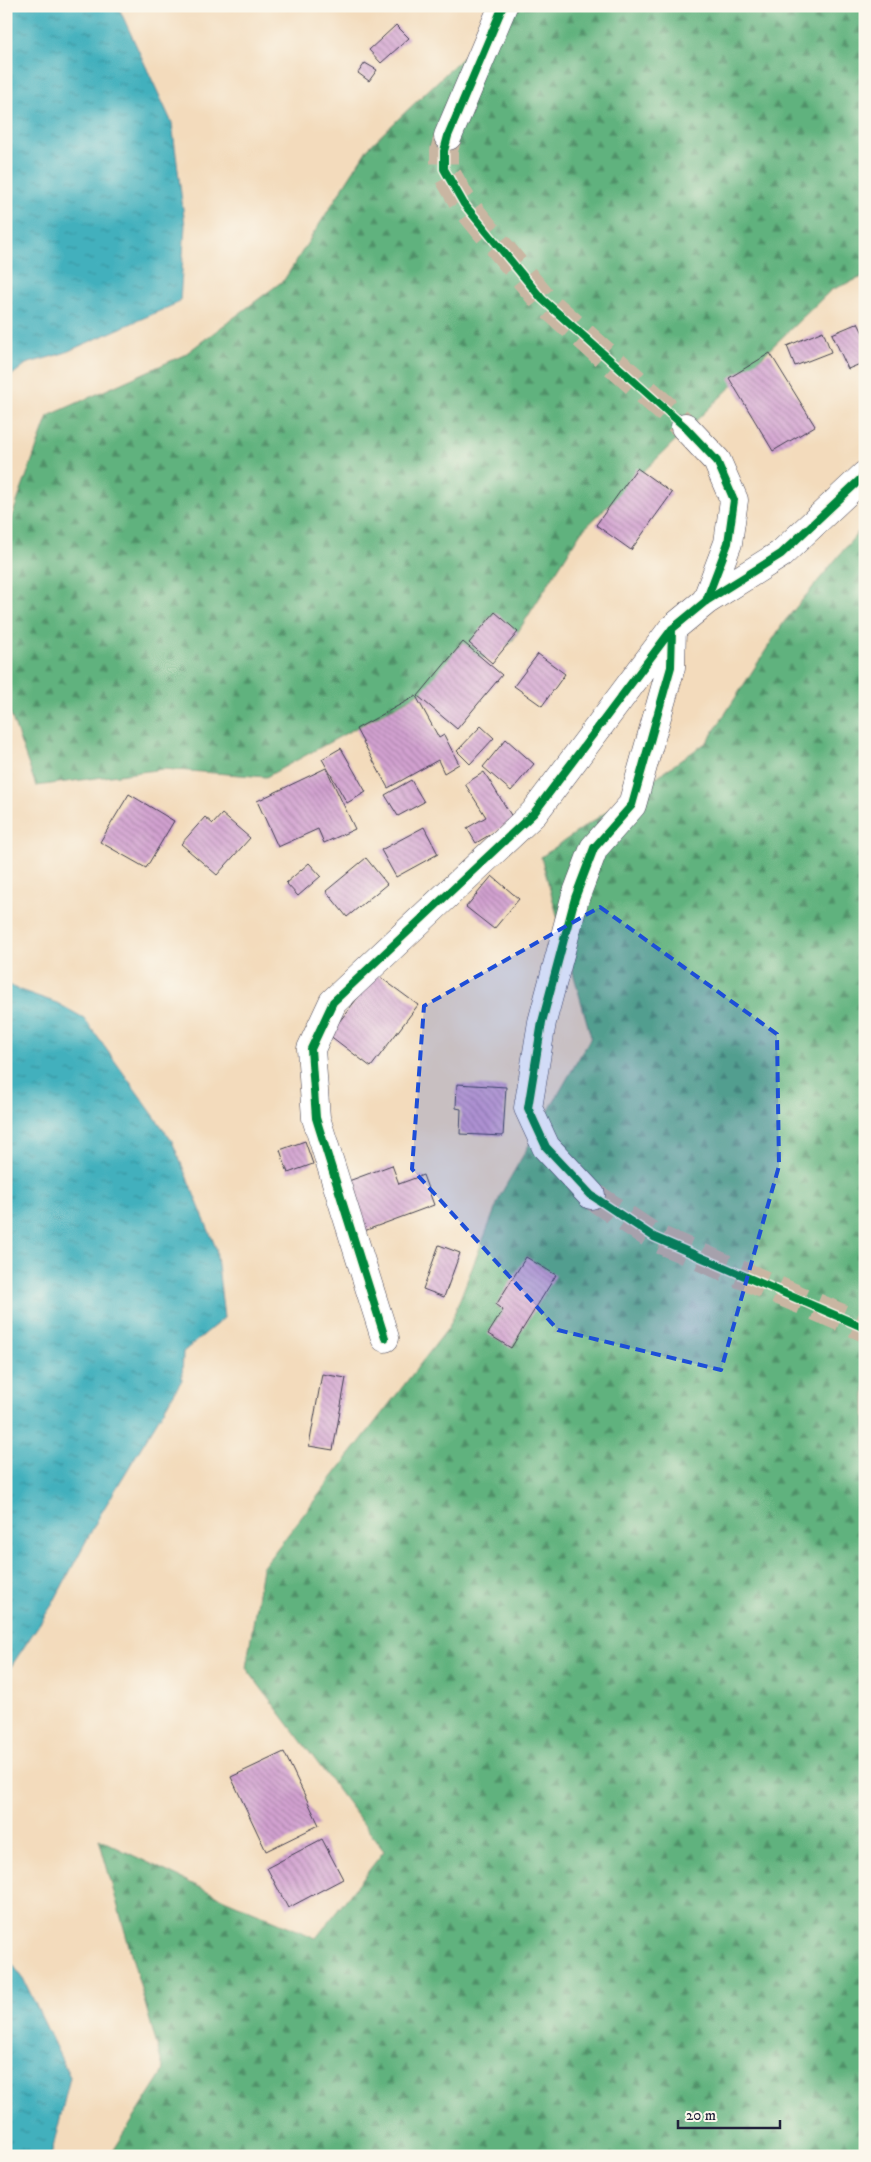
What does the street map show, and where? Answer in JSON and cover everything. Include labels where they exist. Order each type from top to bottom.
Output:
[{"type":"street","points":[[448,136],[503,6]]},
{"type":"street","points":[[686,427],[717,461],[734,500],[728,542],[706,601]]},
{"type":"street","points":[[385,1338],[316,1118],[311,1049],[333,1002],[534,813],[672,629],[706,601],[782,554],[865,475]]},
{"type":"street","points":[[591,1195],[546,1147],[528,1108],[542,1022],[574,898],[594,848],[632,805],[671,667],[672,629]]},
{"type":"highlighted area","points":[[600,907],[777,1034],[779,1166],[721,1370],[558,1330],[412,1169],[424,1006]]},
{"type":"green space","points":[[516,6],[865,6],[865,276],[831,290],[581,532],[511,643],[266,777],[163,769],[36,786],[6,701],[6,533],[48,416],[184,355],[284,280],[368,148]]},
{"type":"green space","points":[[865,524],[865,2156],[110,2156],[164,2071],[99,1839],[224,1899],[316,1938],[384,1851],[246,1668],[262,1568],[449,1327],[501,1194],[591,1037],[541,857],[707,742],[784,622]]},
{"type":"water","points":[[6,6],[118,6],[172,123],[185,225],[180,302],[64,353],[26,364],[6,380]]},
{"type":"water","points":[[6,983],[17,989],[57,1003],[84,1018],[172,1141],[216,1248],[224,1318],[183,1352],[182,1380],[100,1515],[52,1605],[6,1674]]},
{"type":"water","points":[[6,1956],[23,1978],[70,2077],[51,2156],[6,2156]]},
{"type":"building","points":[[396,25],[409,38],[381,63],[369,50]]},
{"type":"building","points":[[365,63],[377,70],[369,81],[358,73]]},
{"type":"building","points":[[858,323],[865,337],[865,362],[848,369],[832,334]]},
{"type":"building","points":[[823,331],[831,352],[795,366],[787,346]]},
{"type":"building","points":[[770,353],[815,426],[773,451],[729,378]]},
{"type":"building","points":[[637,468],[672,493],[631,550],[596,525]]},
{"type":"building","points":[[495,612],[518,632],[492,663],[469,643]]},
{"type":"building","points":[[463,642],[502,675],[457,729],[418,696]]},
{"type":"building","points":[[538,654],[565,674],[542,706],[514,686]]},
{"type":"building","points":[[416,696],[439,738],[444,735],[459,764],[444,773],[438,760],[388,788],[356,729]]},
{"type":"building","points":[[481,726],[494,738],[470,764],[457,751]]},
{"type":"building","points":[[506,739],[534,764],[511,791],[483,767]]},
{"type":"building","points":[[341,748],[366,792],[347,803],[322,759]]},
{"type":"building","points":[[326,768],[355,829],[324,843],[318,829],[278,847],[257,801]]},
{"type":"building","points":[[484,772],[514,820],[476,843],[467,828],[486,817],[465,784]]},
{"type":"building","points":[[411,780],[424,802],[398,816],[385,795]]},
{"type":"building","points":[[129,794],[174,821],[146,868],[100,842]]},
{"type":"building","points":[[222,814],[250,838],[217,875],[181,844],[205,817],[213,824]]},
{"type":"building","points":[[424,827],[438,854],[396,877],[381,850]]},
{"type":"building","points":[[366,858],[387,884],[347,917],[326,891]]},
{"type":"building","points":[[309,863],[321,876],[298,896],[286,883]]},
{"type":"building","points":[[492,876],[519,899],[494,929],[466,907]]},
{"type":"building","points":[[376,974],[418,1005],[371,1067],[329,1035]]},
{"type":"building","points":[[457,1084],[506,1087],[503,1136],[460,1134],[461,1109],[456,1108]]},
{"type":"building","points":[[305,1141],[313,1164],[288,1173],[280,1150]]},
{"type":"building","points":[[392,1165],[399,1184],[423,1175],[434,1205],[364,1231],[346,1182]]},
{"type":"building","points":[[439,1245],[460,1253],[444,1297],[423,1289]]},
{"type":"building","points":[[526,1257],[556,1275],[511,1348],[488,1334],[503,1310],[496,1305]]},
{"type":"building","points":[[322,1374],[346,1378],[333,1450],[309,1446]]},
{"type":"building","points":[[284,1752],[319,1825],[266,1851],[231,1777]]},
{"type":"building","points":[[322,1839],[343,1879],[288,1908],[267,1868]]},
{"type":"tunnel","points":[[448,136],[444,151],[444,169],[464,204],[542,299],[685,427]]},
{"type":"tunnel","points":[[591,1195],[654,1237],[865,1328]]},
{"type":"cycle path","points":[[503,6],[448,136],[444,151],[444,169],[464,204],[542,299],[685,427],[717,461],[734,500],[728,543],[706,601]]},
{"type":"cycle path","points":[[385,1338],[316,1118],[311,1049],[333,1002],[534,813],[672,629],[706,601],[781,554],[865,475]]},
{"type":"cycle path","points":[[672,629],[671,667],[632,805],[594,848],[575,898],[542,1022],[528,1108],[546,1147],[591,1195],[654,1237],[865,1328]]}]
